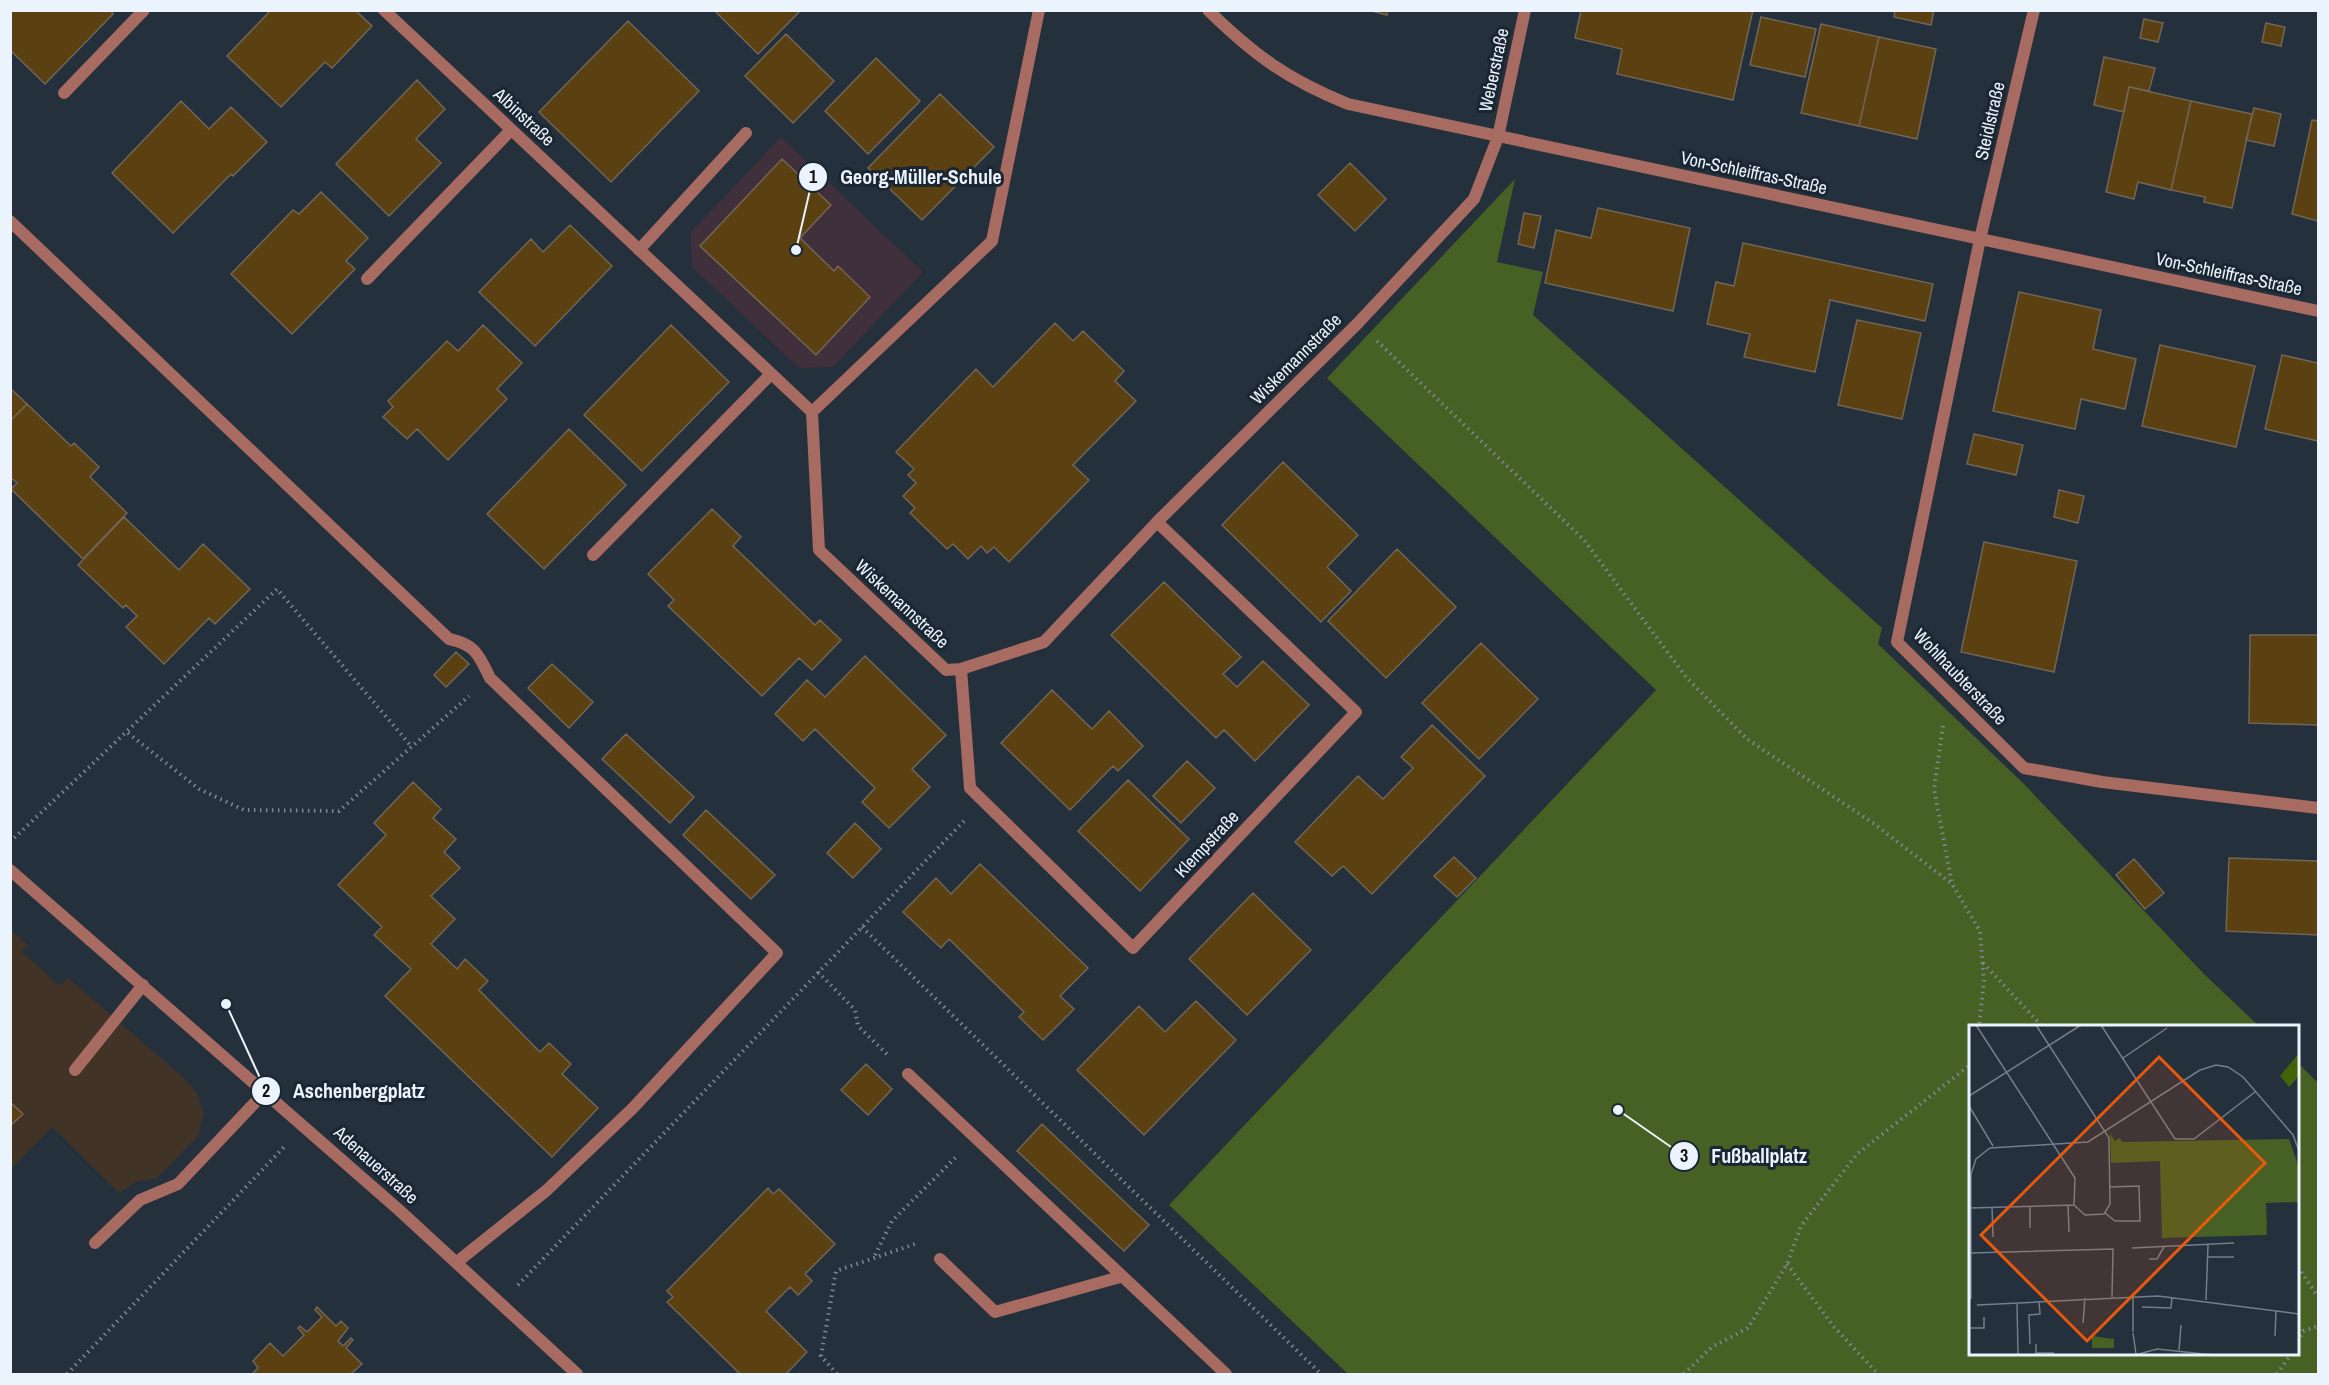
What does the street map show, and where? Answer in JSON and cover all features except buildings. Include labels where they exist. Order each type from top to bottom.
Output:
[{"type":"street","points":[[64,93],[144,10]]},
{"type":"street","name":"Albinstraße","points":[[384,10],[812,412]]},
{"type":"street","points":[[812,412],[992,241],[1039,10]]},
{"type":"street","name":"Von-Schleiffras-Straße","points":[[1208,10],[1273,68],[1314,90],[1348,104],[2319,311]]},
{"type":"street","name":"Weberstraße","points":[[1498,137],[1525,10]]},
{"type":"street","name":"Steidlstraße","points":[[1980,239],[2034,10]]},
{"type":"street","points":[[367,279],[512,130]]},
{"type":"street","points":[[639,249],[746,133]]},
{"type":"street","name":"Wiskemannstraße","points":[[812,412],[819,550],[946,670],[961,669],[1044,642],[1157,522],[1358,322],[1474,199],[1498,137]]},
{"type":"street","points":[[10,221],[449,639],[465,642],[478,654],[490,678],[777,953],[633,1108],[547,1190],[457,1263]]},
{"type":"street","name":"Wohlhaubterstraße","points":[[1980,239],[1919,523],[1897,642],[2024,768],[2102,782],[2319,808]]},
{"type":"street","points":[[593,555],[771,374]]},
{"type":"street","name":"Klempstraße","points":[[961,669],[970,788],[1133,948],[1356,712],[1157,522]]},
{"type":"street","name":"Adenauerstraße","points":[[10,870],[304,1126],[501,1302],[577,1374]]},
{"type":"street","points":[[75,1070],[143,985]]},
{"type":"street","points":[[908,1074],[1226,1374]]},
{"type":"street","points":[[95,1243],[140,1200],[178,1184],[265,1092]]},
{"type":"street","points":[[940,1259],[995,1312],[1120,1276]]},
{"type":"path","points":[[1358,322],[1584,540],[1686,677],[1747,739],[1873,823],[1952,884]]},
{"type":"path","points":[[10,842],[128,733],[277,589],[412,747]]},
{"type":"path","points":[[128,733],[200,789],[244,810],[339,811],[490,678]]},
{"type":"path","points":[[1947,693],[1934,789],[1952,884],[1980,931],[1984,981],[1978,1025]]},
{"type":"path","points":[[501,1302],[984,801]]},
{"type":"path","points":[[862,927],[1321,1374]]},
{"type":"path","points":[[1983,963],[2041,1025]]},
{"type":"path","points":[[818,972],[855,1010],[858,1026],[908,1074]]},
{"type":"path","points":[[1684,1374],[1712,1347],[1748,1328],[1787,1264],[1801,1226],[1857,1154],[1969,1067]]},
{"type":"path","points":[[67,1374],[304,1126]]},
{"type":"path","points":[[875,1256],[892,1221],[975,1138]]},
{"type":"path","points":[[837,1374],[821,1356],[836,1271],[918,1242],[940,1259]]},
{"type":"path","points":[[1787,1264],[1834,1327],[1878,1374]]},
{"type":"path","points":[[2299,1268],[2319,1297]]},
{"type":"path","points":[[2299,1340],[2303,1331],[2319,1326]]},
{"type":"path","points":[[2277,1374],[2290,1355]]},
{"type":"shaded area","points":[[781,137],[923,272],[833,367],[799,368],[692,267],[691,232]]},
{"type":"shaded area","points":[[11,930],[28,945],[22,952],[60,986],[68,978],[184,1078],[197,1093],[204,1114],[198,1136],[157,1178],[136,1182],[119,1193],[52,1127],[11,1169]]},
{"type":"green space","points":[[1515,179],[1497,262],[1543,272],[1533,315],[1882,628],[1878,644],[2024,784],[2203,973],[2258,1025],[1969,1025],[1969,1355],[2299,1355],[2299,1064],[2318,1083],[2318,1374],[1348,1374],[1169,1205],[1656,690],[1327,378]]},
{"type":"place","name":"Georg-Müller-Schule","points":[[796,250]]},
{"type":"place","name":"Aschenbergplatz","points":[[226,1004]]},
{"type":"place","name":"Fußballplatz","points":[[1618,1110]]}]
